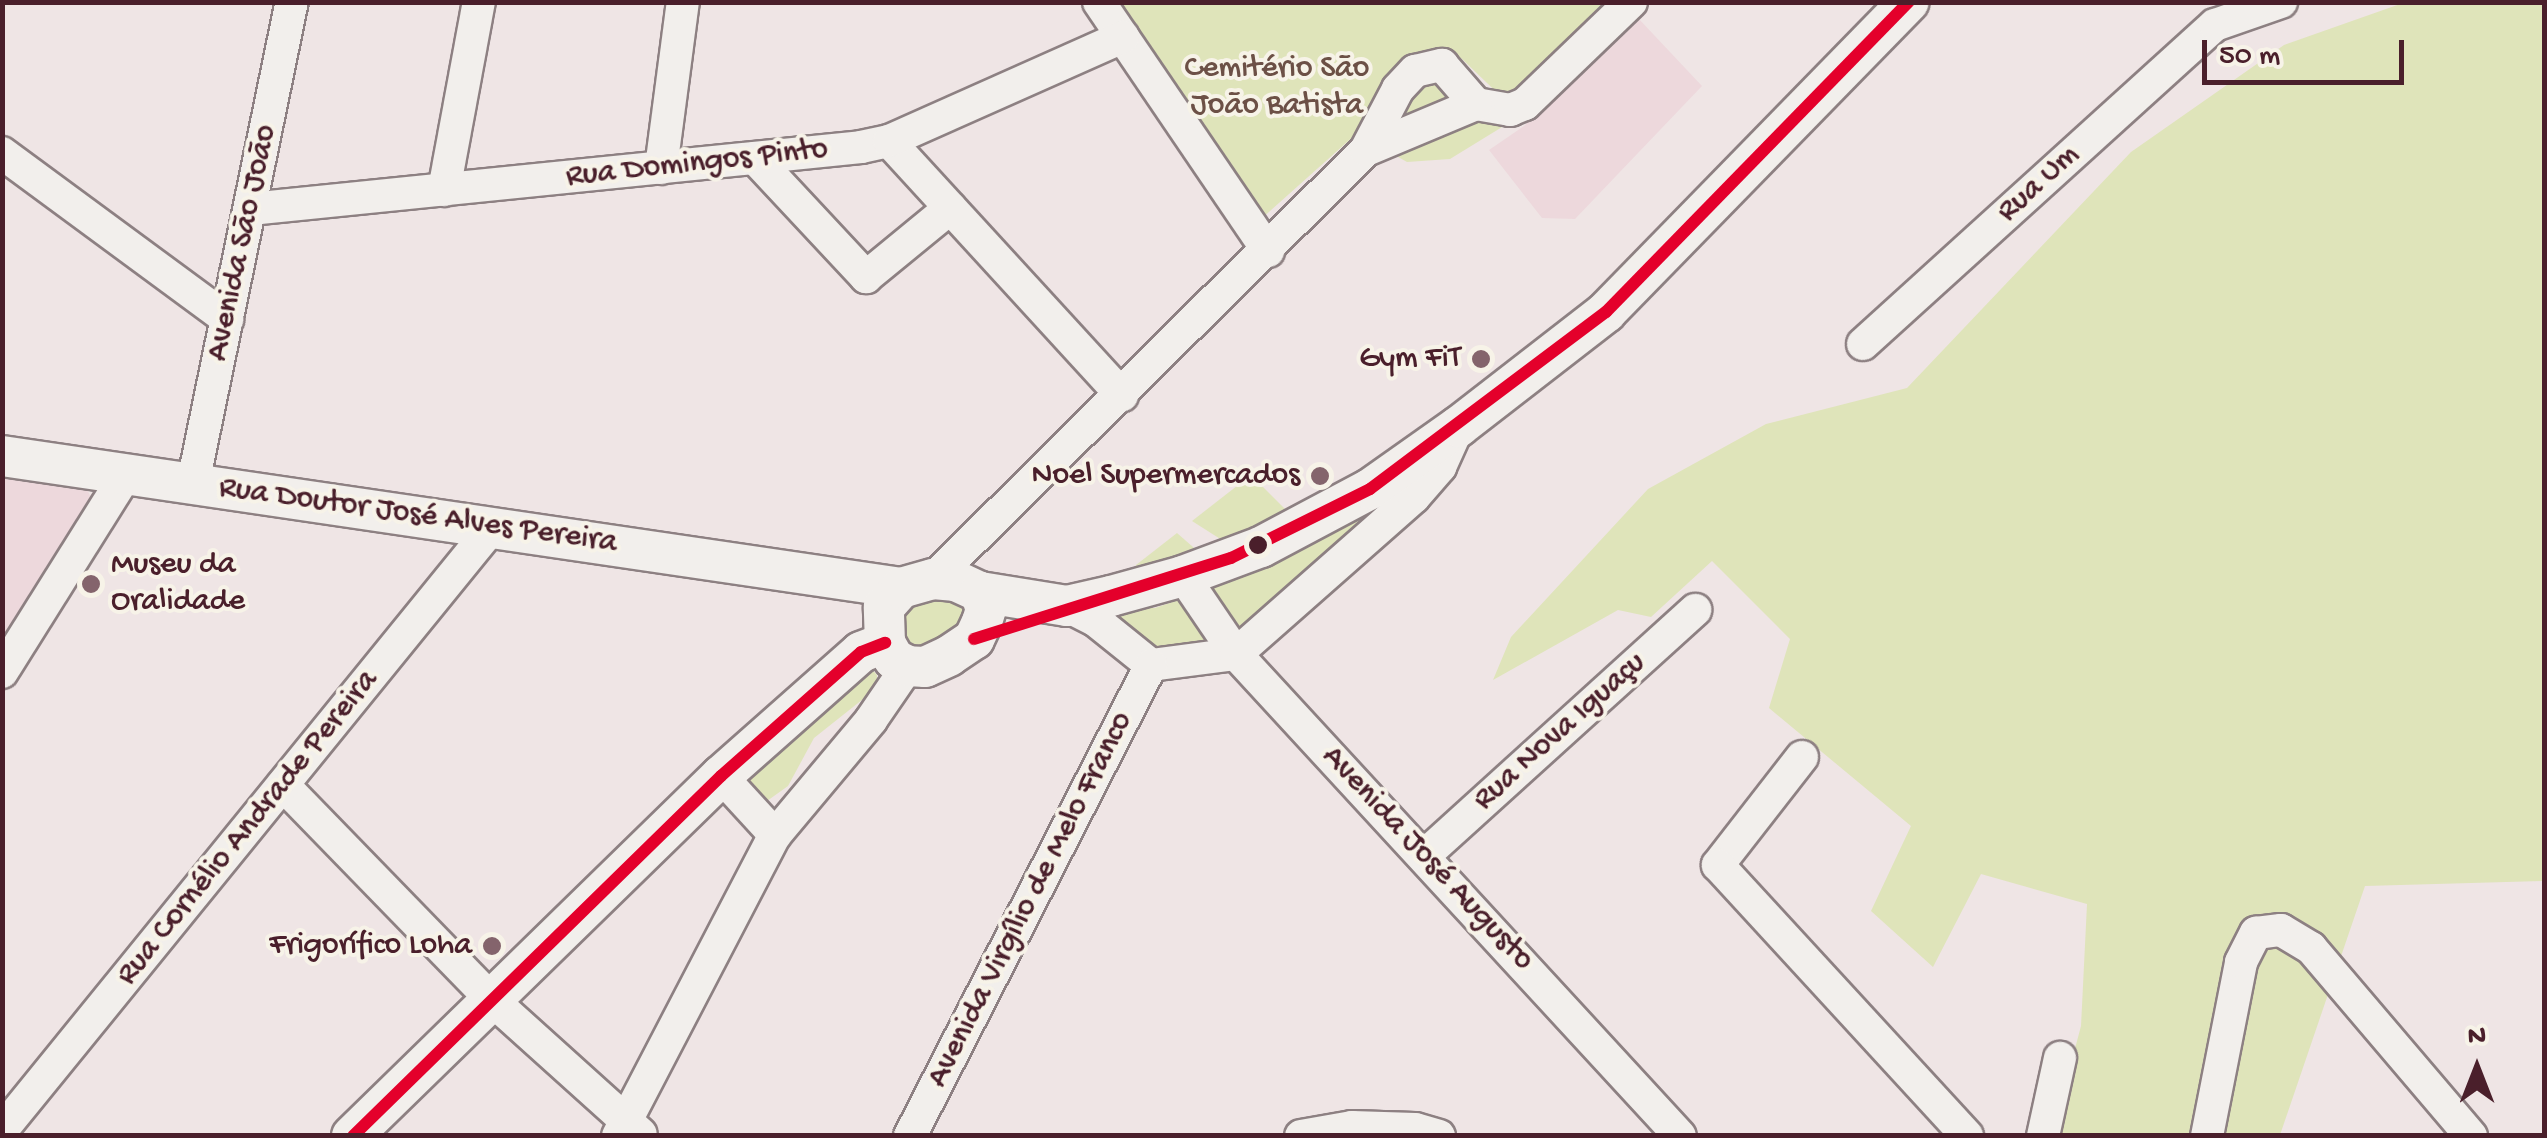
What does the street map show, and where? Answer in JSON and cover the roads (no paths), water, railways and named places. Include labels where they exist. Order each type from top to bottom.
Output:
[{"type":"street","name":"Avenida São João","points":[[193,483],[292,2]]},
{"type":"street","points":[[444,190],[478,2]]},
{"type":"street","points":[[661,168],[684,2]]},
{"type":"street","points":[[1099,2],[1268,251]]},
{"type":"street","points":[[1366,150],[1476,104],[1510,110],[1524,104],[1631,2]]},
{"type":"street","points":[[917,584],[956,580],[980,592],[1067,606],[1095,620],[1151,665],[1236,654],[1458,427],[1606,312],[1909,2]]},
{"type":"street","points":[[2205,14],[2281,2]]},
{"type":"street","name":"Rua Um","points":[[1863,344],[2205,14]]},
{"type":"street","name":"Rua Domingos Pinto","points":[[250,210],[755,158],[889,140],[1122,37]]},
{"type":"street","points":[[283,785],[492,1000],[628,1131],[775,835],[872,720],[891,644],[884,607],[917,584],[1122,395],[1268,251],[1366,150],[1398,89],[1415,70],[1431,64],[1452,72],[1476,104]]},
{"type":"street","points":[[889,140],[1122,395]]},
{"type":"street","points":[[2,152],[227,320]]},
{"type":"street","points":[[755,158],[866,277],[950,208]]},
{"type":"street","name":"Rua Doutor José Alves Pereira","points":[[2,456],[917,584]]},
{"type":"street","points":[[2,672],[126,474]]},
{"type":"street","points":[[834,575],[891,644],[924,667],[974,639],[1067,606],[1183,576],[1261,547],[1370,488],[1408,482]]},
{"type":"street","name":"Rua Cornélio Andrade Pereira","points":[[7,1129],[493,526]]},
{"type":"street","name":"Avenida José Augusto","points":[[1183,576],[1236,654],[1680,1136]]},
{"type":"street","points":[[974,639],[986,610],[980,592]]},
{"type":"street","name":"Rua Nova Iguaçu","points":[[1425,855],[1695,610]]},
{"type":"street","points":[[352,1136],[722,776],[861,652],[891,644]]},
{"type":"street","name":"Avenida Virgílio de Melo Franco","points":[[910,1136],[1151,665]]},
{"type":"street","points":[[1802,757],[1718,865],[1968,1136]]},
{"type":"street","points":[[722,776],[775,835]]},
{"type":"street","points":[[2206,1136],[2240,962],[2256,933],[2282,930],[2311,948],[2471,1136]]},
{"type":"street","points":[[2043,1136],[2060,1058]]},
{"type":"street","points":[[1301,1136],[1352,1128],[1423,1133]]},
{"type":"place","name":"Gym FiT","points":[[1481,359]]},
{"type":"place","name":"Noel Supermercados","points":[[1320,476]]},
{"type":"place","name":"Museu da Oralidade","points":[[91,584]]},
{"type":"place","name":"Frigorífico Loha","points":[[492,946]]},
{"type":"park label","name":"Cemitério São João Batista","points":[[1277,88]]}]
